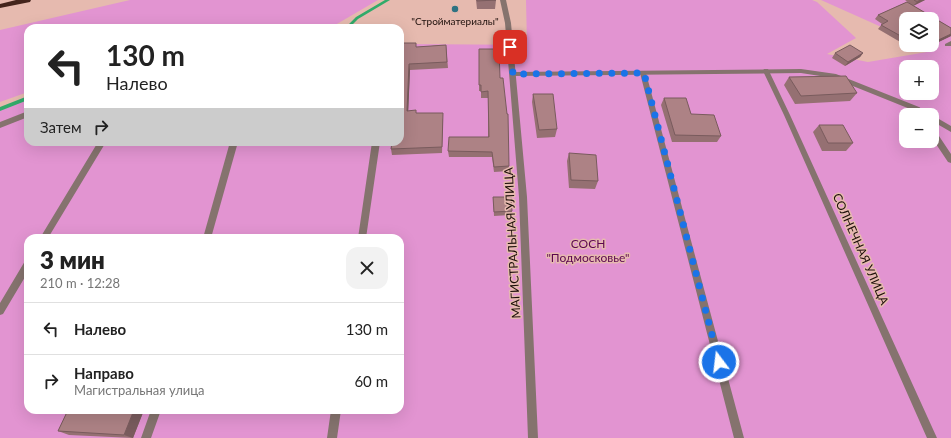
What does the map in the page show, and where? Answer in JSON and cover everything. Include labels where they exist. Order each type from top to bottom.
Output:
[{"type":"highway","points":[[0,6],[27,0]]},
{"type":"street","name":"МАГИСТРАЛЬНАЯ УЛИЦА","points":[[503,0],[508,23],[523,196],[533,438]]},
{"type":"street","name":"СОЛНЕЧНАЯ УЛИЦА","points":[[766,71],[788,115],[932,438]]},
{"type":"street","points":[[513,74],[802,71],[834,76],[910,108]]},
{"type":"street","points":[[644,73],[739,438]]},
{"type":"street","points":[[0,125],[24,116]]},
{"type":"street","points":[[939,122],[951,129]]},
{"type":"street","points":[[939,142],[951,160]]},
{"type":"street","points":[[46,234],[100,146]]},
{"type":"street","points":[[208,234],[233,146]]},
{"type":"street","points":[[363,234],[375,146]]},
{"type":"street","points":[[0,311],[24,271]]},
{"type":"street","points":[[146,438],[155,414]]},
{"type":"street","points":[[332,438],[335,414]]},
{"type":"green space","points":[[130,0],[378,0],[337,24],[26,24]]},
{"type":"green space","name":"СОСН \"Подмосковье\"","points":[[526,0],[812,0],[817,2],[856,38],[827,54],[868,62],[927,52],[939,52],[939,12],[899,12],[899,35],[821,0],[951,0],[951,438],[0,438],[0,108],[24,99],[24,146],[404,146],[404,44],[527,45]]},
{"type":"green space","points":[[24,24],[24,93],[0,102],[0,30]]},
{"type":"building","points":[[907,2],[924,12],[899,12],[899,35],[881,25],[888,21],[878,15]]},
{"type":"building","points":[[939,21],[951,28],[951,34],[939,40]]},
{"type":"building","points":[[404,43],[416,43],[416,47],[446,45],[447,62],[409,64],[407,111],[416,110],[416,113],[443,113],[442,147],[391,149],[391,146],[404,146]]},
{"type":"building","points":[[850,45],[863,53],[848,62],[835,53]]},
{"type":"building","points":[[479,49],[499,49],[500,78],[503,78],[508,114],[509,166],[494,167],[492,152],[448,151],[449,137],[489,137],[488,91],[481,92],[481,85],[479,85]]},
{"type":"building","points":[[846,76],[857,93],[801,96],[789,77]]},
{"type":"building","points":[[533,94],[553,94],[557,129],[539,130]]},
{"type":"building","points":[[664,98],[686,98],[691,114],[714,115],[721,136],[675,135]]},
{"type":"building","points":[[819,125],[843,125],[853,143],[828,143]]},
{"type":"building","points":[[569,153],[596,155],[598,181],[571,180]]},
{"type":"building","points":[[493,197],[511,197],[512,211],[494,212]]},
{"type":"building","points":[[66,414],[132,414],[124,435],[58,431]]},
{"type":"waterway","points":[[351,24],[357,18],[388,0]]},
{"type":"waterway","points":[[0,109],[24,100]]},
{"type":"place","name":"\"Стройматериалы\"","points":[[455,9]]},
{"type":"route","points":[[510,47],[513,74],[644,73],[719,362]]}]
